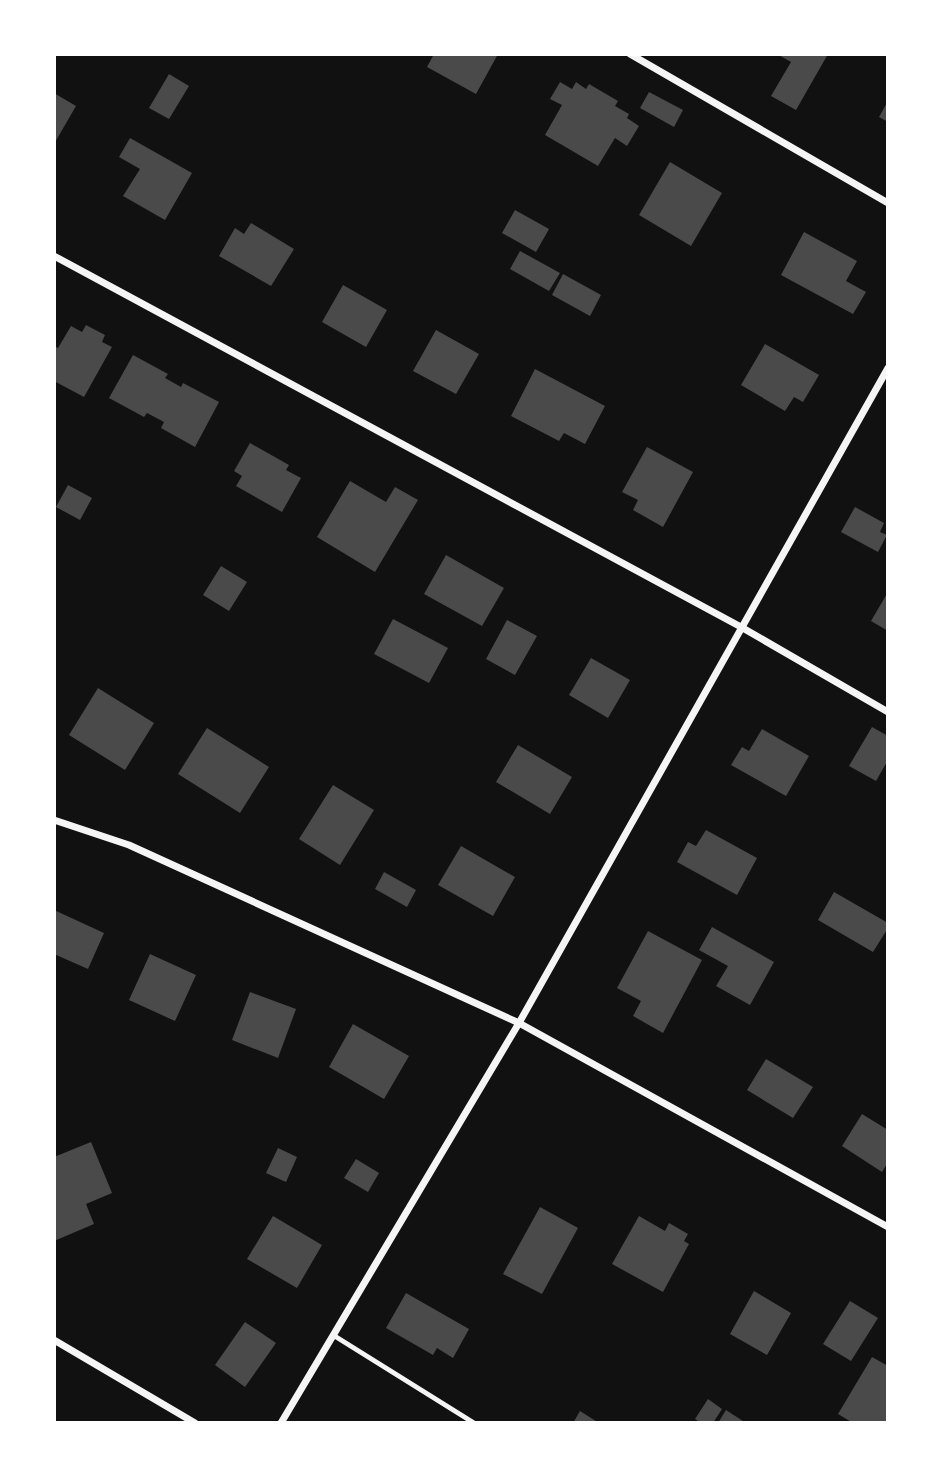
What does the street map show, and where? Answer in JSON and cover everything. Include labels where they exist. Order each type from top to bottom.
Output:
[{"type":"street","points":[[630,54],[888,203]]},
{"type":"street","points":[[54,256],[741,627],[888,712]]},
{"type":"street","points":[[281,1423],[519,1023],[888,368]]},
{"type":"street","points":[[54,820],[129,845],[519,1023],[888,1227]]},
{"type":"street","points":[[54,1340],[195,1423]]},
{"type":"lane","points":[[333,1335],[474,1423]]},
{"type":"building","points":[[434,54],[498,54],[476,94],[427,67]]},
{"type":"building","points":[[777,54],[828,54],[796,110],[771,96],[791,62]]},
{"type":"building","points":[[169,74],[189,86],[169,119],[149,108]]},
{"type":"building","points":[[560,82],[572,89],[576,82],[586,89],[589,84],[618,101],[615,106],[629,114],[627,118],[639,126],[627,146],[615,138],[598,166],[545,135],[562,105],[550,99]]},
{"type":"building","points":[[649,92],[683,110],[674,127],[640,108]]},
{"type":"building","points":[[54,93],[76,106],[54,144]]},
{"type":"building","points":[[888,101],[888,122],[879,117]]},
{"type":"building","points":[[130,138],[192,173],[165,220],[123,196],[140,169],[119,157]]},
{"type":"building","points":[[670,162],[722,193],[691,246],[639,215]]},
{"type":"building","points":[[515,210],[549,229],[536,252],[502,233]]},
{"type":"building","points":[[251,223],[294,249],[271,286],[219,256],[235,228],[244,234]]},
{"type":"building","points":[[804,232],[857,261],[846,281],[866,292],[853,314],[781,275]]},
{"type":"building","points":[[520,251],[560,273],[549,291],[510,269]]},
{"type":"building","points":[[563,274],[601,295],[590,316],[552,295]]},
{"type":"building","points":[[343,285],[387,310],[366,347],[322,322]]},
{"type":"building","points":[[86,325],[105,335],[102,342],[112,347],[84,397],[54,381],[54,346],[58,348],[71,326],[82,332]]},
{"type":"building","points":[[436,330],[479,354],[456,394],[413,371]]},
{"type":"building","points":[[765,344],[819,375],[803,402],[794,397],[785,411],[741,385]]},
{"type":"building","points":[[133,355],[168,374],[165,378],[181,387],[183,383],[219,402],[195,447],[161,428],[164,422],[147,413],[144,417],[109,398]]},
{"type":"building","points":[[535,369],[605,406],[585,444],[564,433],[559,441],[511,416]]},
{"type":"building","points":[[250,443],[289,465],[286,470],[301,478],[282,512],[236,486],[242,476],[234,471]]},
{"type":"building","points":[[647,447],[693,472],[663,527],[633,510],[638,500],[622,492]]},
{"type":"building","points":[[350,481],[386,502],[395,487],[418,500],[375,572],[317,537]]},
{"type":"building","points":[[68,485],[92,498],[80,520],[56,507]]},
{"type":"building","points":[[855,507],[884,523],[880,532],[887,535],[878,552],[841,532]]},
{"type":"building","points":[[446,555],[504,588],[482,626],[424,594]]},
{"type":"building","points":[[221,566],[247,582],[229,611],[203,595]]},
{"type":"building","points":[[888,592],[888,631],[871,621]]},
{"type":"building","points":[[393,619],[448,648],[429,683],[374,654]]},
{"type":"building","points":[[507,620],[537,636],[515,675],[486,659]]},
{"type":"building","points":[[591,658],[630,680],[608,718],[569,695]]},
{"type":"building","points":[[98,688],[154,723],[125,770],[69,735]]},
{"type":"building","points":[[872,727],[888,736],[888,760],[876,781],[849,766]]},
{"type":"building","points":[[207,728],[269,767],[240,813],[178,774]]},
{"type":"building","points":[[762,729],[809,756],[786,796],[731,765],[742,747],[749,751]]},
{"type":"building","points":[[518,745],[572,777],[550,814],[496,782]]},
{"type":"building","points":[[333,785],[374,810],[340,865],[299,839]]},
{"type":"building","points":[[706,830],[757,858],[737,895],[677,862],[688,842],[696,846]]},
{"type":"building","points":[[461,846],[515,877],[493,916],[438,885]]},
{"type":"building","points":[[384,872],[416,890],[407,907],[375,889]]},
{"type":"building","points":[[834,892],[888,923],[888,928],[873,952],[818,920]]},
{"type":"building","points":[[54,910],[104,933],[88,969],[54,954]]},
{"type":"building","points":[[712,927],[774,962],[750,1005],[716,986],[728,966],[699,950]]},
{"type":"building","points":[[648,931],[702,960],[663,1033],[633,1016],[641,1001],[617,988]]},
{"type":"building","points":[[150,954],[196,975],[175,1021],[129,1000]]},
{"type":"building","points":[[250,992],[296,1009],[278,1058],[232,1040]]},
{"type":"building","points":[[353,1024],[409,1056],[384,1099],[329,1067]]},
{"type":"building","points":[[766,1059],[813,1087],[793,1118],[747,1090]]},
{"type":"building","points":[[862,1114],[888,1130],[888,1162],[882,1172],[842,1146]]},
{"type":"building","points":[[91,1142],[112,1193],[86,1204],[94,1224],[54,1241],[54,1157]]},
{"type":"building","points":[[278,1148],[297,1157],[286,1182],[266,1173]]},
{"type":"building","points":[[356,1159],[379,1173],[368,1192],[344,1178]]},
{"type":"building","points":[[540,1207],[578,1228],[542,1294],[503,1274]]},
{"type":"building","points":[[273,1216],[322,1245],[297,1288],[247,1259]]},
{"type":"building","points":[[639,1216],[665,1231],[669,1223],[688,1234],[684,1241],[689,1244],[663,1292],[612,1264]]},
{"type":"building","points":[[754,1291],[791,1313],[767,1355],[730,1334]]},
{"type":"building","points":[[406,1293],[469,1329],[453,1358],[437,1348],[433,1355],[386,1328]]},
{"type":"building","points":[[850,1301],[878,1318],[851,1361],[823,1344]]},
{"type":"building","points":[[245,1322],[276,1343],[245,1387],[215,1365]]},
{"type":"building","points":[[872,1357],[888,1366],[888,1423],[853,1423],[838,1414]]},
{"type":"building","points":[[708,1399],[722,1409],[713,1423],[701,1423],[695,1419]]},
{"type":"building","points":[[726,1410],[746,1423],[718,1423]]},
{"type":"building","points":[[580,1411],[599,1423],[573,1423]]}]
